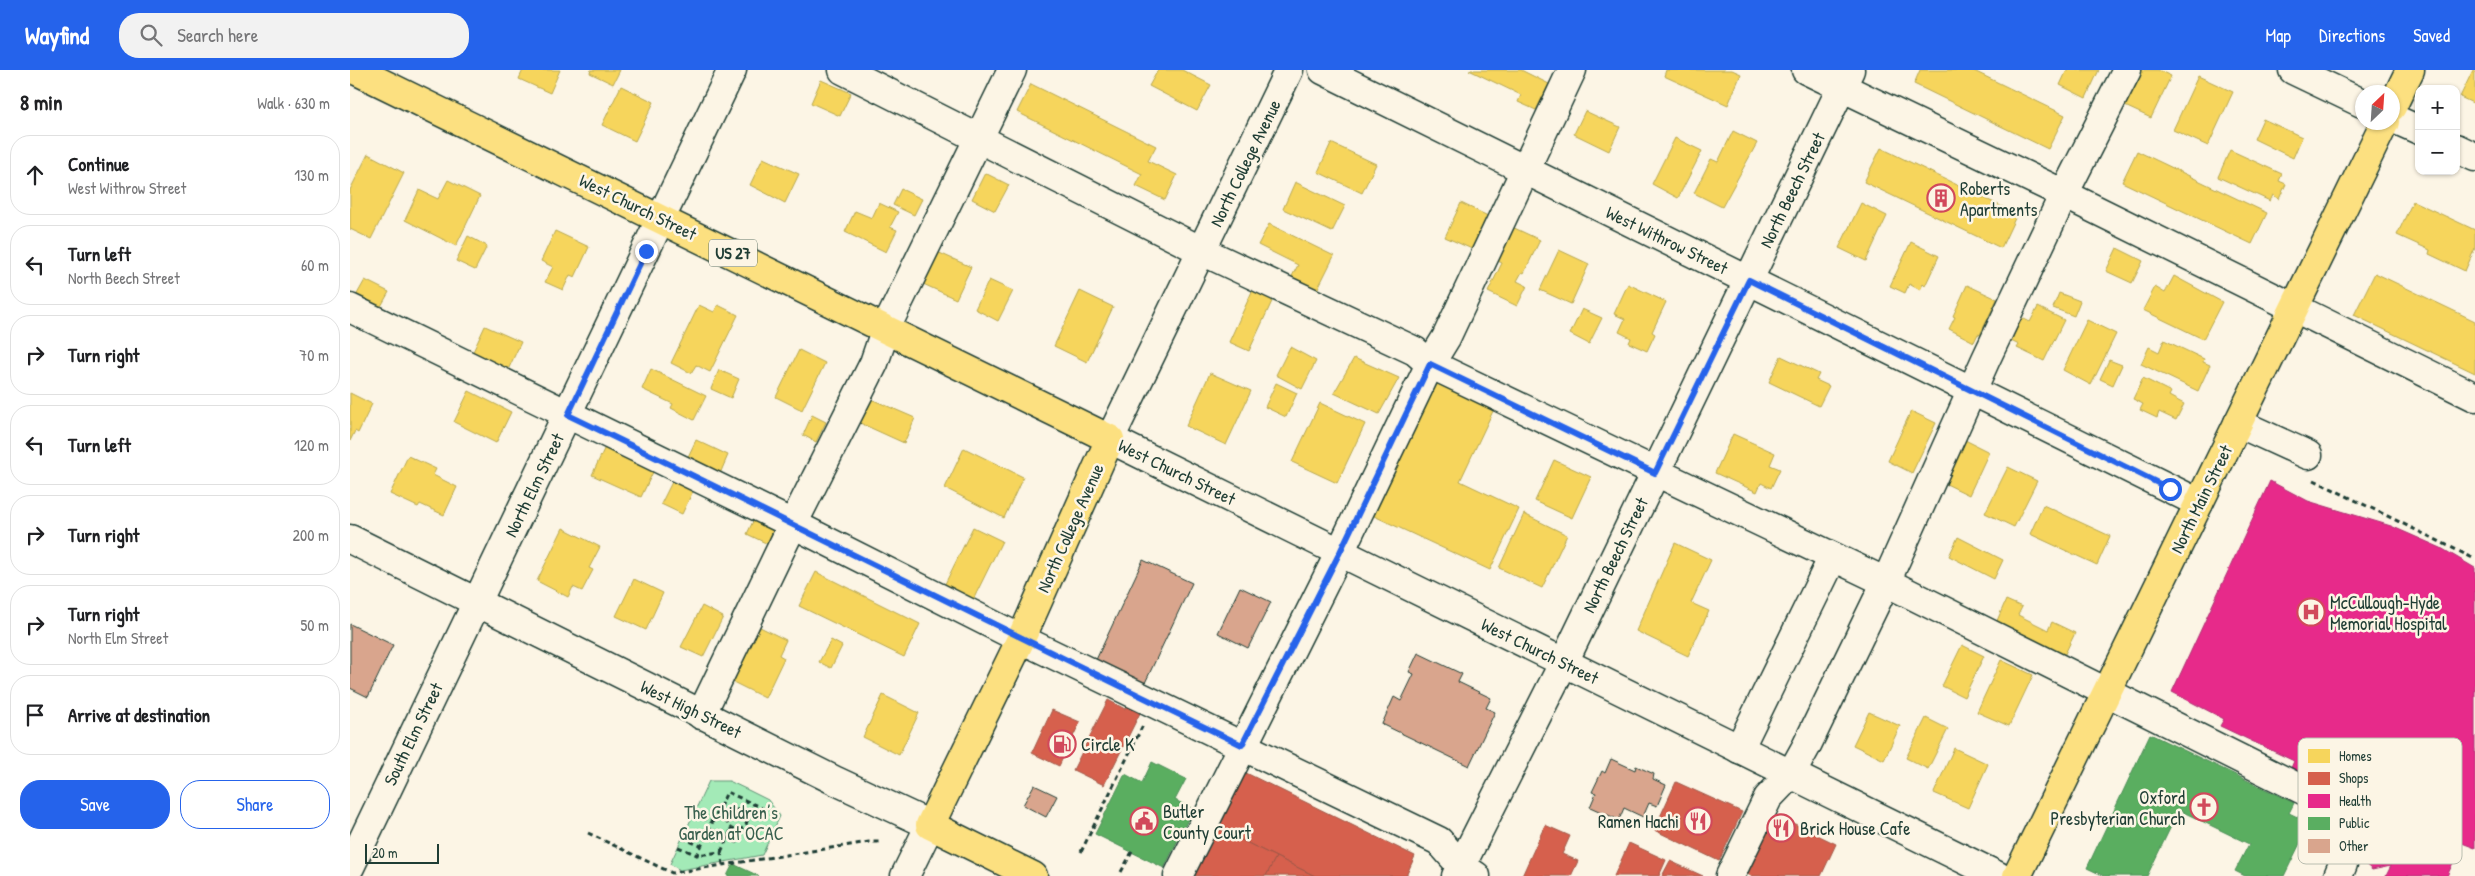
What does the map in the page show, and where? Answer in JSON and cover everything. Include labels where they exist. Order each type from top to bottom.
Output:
[{"type":"main road","name":"West Church Street","points":[[355,70],[663,218],[1110,439]]},
{"type":"main road","points":[[2400,90],[2410,70]]},
{"type":"main road","name":"North Main Street","points":[[2017,876],[2381,130]]},
{"type":"main road","name":"North College Avenue","points":[[930,825],[1021,639],[1110,439]]},
{"type":"main road","name":"West High Street","points":[[930,825],[1033,876]]},
{"type":"street","name":"North Elm Street","points":[[477,602],[663,218],[732,70]]},
{"type":"street","points":[[843,70],[1202,251],[1415,351],[1430,364],[1886,582],[2298,788]]},
{"type":"street","points":[[701,715],[793,524],[874,363],[886,328],[1012,70]]},
{"type":"street","name":"North College Avenue","points":[[1110,439],[1289,70]]},
{"type":"street","name":"West Withrow Street","points":[[1323,70],[2199,503]]},
{"type":"street","points":[[1178,876],[1340,552],[1430,364],[1446,338],[1572,70]]},
{"type":"street","points":[[1806,70],[1846,79],[2064,194],[2475,397]]},
{"type":"street","points":[[1730,876],[1768,798],[1791,774],[1806,747],[1886,582],[1971,390],[2064,194],[2127,70]]},
{"type":"street","points":[[2293,70],[2355,100]]},
{"type":"street","name":"North Beech Street","points":[[1464,873],[1846,79]]},
{"type":"street","points":[[2400,122],[2415,128]]},
{"type":"street","points":[[2460,150],[2475,157]]},
{"type":"street","points":[[350,308],[793,524],[1021,639],[1439,841],[1464,873]]},
{"type":"street","points":[[2238,423],[2310,467]]},
{"type":"street","name":"West Church Street","points":[[1110,439],[1998,876]]},
{"type":"street","name":"West High Street","points":[[350,539],[701,715],[930,825]]},
{"type":"street","points":[[1739,749],[1833,557]]},
{"type":"street","name":"South Elm Street","points":[[350,867],[477,602]]},
{"type":"street","points":[[906,876],[930,825]]},
{"type":"street","points":[[2338,876],[2343,864]]},
{"type":"path","points":[[2310,467],[2475,559]]},
{"type":"path","points":[[1081,852],[1154,703]]},
{"type":"path","points":[[696,855],[727,792],[764,809]]},
{"type":"path","points":[[741,811],[746,801]]},
{"type":"path","points":[[718,810],[729,815]]},
{"type":"path","points":[[735,811],[741,811],[746,816],[746,825],[738,830],[732,828],[728,823],[729,815],[735,811]]},
{"type":"path","points":[[693,814],[712,822]]},
{"type":"path","points":[[686,828],[705,837]]},
{"type":"path","points":[[723,865],[721,852],[732,828]]},
{"type":"path","points":[[709,829],[741,844]]},
{"type":"path","points":[[588,833],[672,872],[868,842],[881,842]]},
{"type":"path","points":[[682,838],[701,846]]},
{"type":"path","points":[[678,847],[696,855],[721,852]]},
{"type":"path","points":[[1121,872],[1132,852]]},
{"type":"green space","name":"The Children’s Garden at OCAC","points":[[709,781],[729,781],[748,790],[768,800],[780,816],[762,855],[680,870],[670,864]]},
{"type":"building: Homes","points":[[523,70],[560,70],[550,93],[519,79]]},
{"type":"building: Homes","points":[[591,70],[620,70],[613,84],[590,73]]},
{"type":"building: Homes","points":[[1158,70],[1182,70],[1211,85],[1197,111],[1149,86]]},
{"type":"building: Homes","points":[[1469,70],[1521,70],[1549,84],[1536,110],[1518,102],[1521,95]]},
{"type":"building: Homes","points":[[1666,70],[1732,70],[1741,74],[1728,105],[1664,76]]},
{"type":"building: Homes","name":"Roberts Apartments","points":[[1920,70],[1972,70],[2065,115],[2048,149],[1914,84]]},
{"type":"building: Homes","points":[[2067,70],[2099,70],[2086,98],[2060,85]]},
{"type":"building: Homes","points":[[2142,70],[2158,70],[2171,76],[2151,118],[2125,106]]},
{"type":"building: Homes","points":[[2473,70],[2475,70],[2475,104],[2460,97]]},
{"type":"building: Homes","points":[[2198,76],[2233,92],[2208,146],[2173,130]]},
{"type":"building: Homes","points":[[821,80],[851,93],[840,116],[811,103]]},
{"type":"building: Homes","points":[[1031,84],[1156,146],[1148,161],[1177,175],[1165,200],[1136,186],[1142,174],[1017,112]]},
{"type":"building: Homes","points":[[621,86],[654,102],[635,141],[602,125]]},
{"type":"building: Homes","points":[[1585,111],[1620,127],[1609,151],[1574,134]]},
{"type":"building: Homes","points":[[2263,119],[2302,137],[2293,158],[2254,139]]},
{"type":"building: Homes","points":[[1733,131],[1757,143],[1722,207],[1694,193],[1711,159],[1718,162]]},
{"type":"building: Homes","points":[[1675,138],[1702,151],[1678,198],[1652,184]]},
{"type":"building: Homes","points":[[1331,143],[1376,164],[1362,193],[1318,172]]},
{"type":"building: Homes","name":"Roberts Apartments","points":[[1881,148],[2017,214],[2001,248],[1864,182]]},
{"type":"building: Homes","points":[[2230,150],[2282,174],[2279,181],[2286,184],[2279,199],[2273,195],[2270,201],[2218,177]]},
{"type":"building: Homes","points":[[2137,151],[2267,213],[2252,244],[2122,182]]},
{"type":"building: Homes","points":[[368,154],[404,173],[371,239],[350,229],[350,190]]},
{"type":"building: Homes","points":[[763,158],[799,174],[785,203],[750,185]]},
{"type":"building: Homes","points":[[985,173],[1009,185],[995,211],[972,199]]},
{"type":"building: Homes","points":[[448,180],[480,196],[456,246],[405,220],[419,190],[438,199]]},
{"type":"building: Homes","points":[[1295,182],[1345,206],[1332,232],[1283,209]]},
{"type":"building: Homes","points":[[901,189],[922,199],[914,215],[893,205]]},
{"type":"building: Homes","points":[[2413,201],[2475,230],[2475,248],[2465,271],[2429,254],[2430,250],[2397,235]]},
{"type":"building: Homes","points":[[879,203],[898,212],[890,227],[897,230],[886,252],[845,232],[855,211],[872,218]]},
{"type":"building: Homes","points":[[1461,203],[1488,216],[1472,249],[1445,237]]},
{"type":"building: Homes","points":[[1861,203],[1887,216],[1866,261],[1839,248]]},
{"type":"building: Homes","points":[[1269,224],[1334,256],[1315,294],[1289,282],[1298,265],[1258,245]]},
{"type":"building: Homes","points":[[1510,226],[1540,240],[1524,273],[1522,272],[1517,281],[1527,286],[1517,306],[1488,292],[1502,263],[1494,259]]},
{"type":"building: Homes","points":[[555,231],[589,247],[575,277],[570,275],[563,290],[545,282],[553,267],[541,261]]},
{"type":"building: Homes","points":[[468,236],[487,246],[475,270],[456,261]]},
{"type":"building: Homes","points":[[1911,242],[1939,256],[1925,286],[1923,284],[1920,290],[1909,284],[1905,293],[1890,286]]},
{"type":"building: Homes","points":[[2117,248],[2143,261],[2132,283],[2106,271]]},
{"type":"building: Homes","points":[[1559,250],[1589,264],[1571,304],[1540,290]]},
{"type":"building: Homes","points":[[935,251],[971,267],[956,299],[921,283]]},
{"type":"building: Homes","points":[[2375,273],[2475,321],[2475,373],[2354,315]]},
{"type":"building: Homes","points":[[2174,276],[2222,302],[2203,339],[2143,310],[2155,287],[2165,293]]},
{"type":"building: Homes","points":[[365,280],[389,292],[380,308],[356,296]]},
{"type":"building: Homes","points":[[989,280],[1013,291],[998,321],[975,309]]},
{"type":"building: Homes","points":[[1628,284],[1666,302],[1652,332],[1655,334],[1647,351],[1629,343],[1631,338],[1619,332],[1625,319],[1614,314]]},
{"type":"building: Homes","points":[[1967,285],[1997,299],[1980,335],[1978,334],[1974,342],[1949,329]]},
{"type":"building: Homes","points":[[1254,287],[1274,297],[1249,351],[1229,342]]},
{"type":"building: Homes","points":[[1080,291],[1113,307],[1087,362],[1054,346]]},
{"type":"building: Homes","points":[[2059,293],[2080,301],[2074,316],[2053,308]]},
{"type":"building: Homes","points":[[699,305],[714,312],[718,305],[738,315],[710,372],[696,365],[691,373],[671,363]]},
{"type":"building: Homes","points":[[2038,307],[2064,320],[2044,361],[2017,348],[2019,345],[2011,341],[2022,318],[2030,322]]},
{"type":"building: Homes","points":[[1582,309],[1602,318],[1589,344],[1570,334]]},
{"type":"building: Homes","points":[[2087,320],[2116,334],[2091,385],[2063,370]]},
{"type":"building: Homes","points":[[485,326],[521,342],[507,372],[471,356]]},
{"type":"building: Homes","points":[[2164,340],[2204,359],[2203,362],[2210,365],[2198,391],[2141,364],[2149,347],[2159,352]]},
{"type":"building: Homes","points":[[1290,347],[1316,361],[1302,389],[1276,375]]},
{"type":"building: Homes","points":[[799,350],[825,363],[802,410],[776,397]]},
{"type":"building: Homes","points":[[1781,356],[1819,374],[1816,380],[1829,386],[1819,406],[1769,382]]},
{"type":"building: Homes","points":[[1354,358],[1399,378],[1379,414],[1334,393]]},
{"type":"building: Homes","points":[[2109,360],[2122,365],[2113,385],[2100,379]]},
{"type":"building: Homes","points":[[651,369],[706,396],[694,420],[671,408],[673,404],[642,389]]},
{"type":"building: Homes","points":[[719,370],[739,379],[731,398],[711,389]]},
{"type":"building: Homes","points":[[1210,373],[1251,391],[1226,445],[1186,426]]},
{"type":"building: Homes","points":[[2143,378],[2171,392],[2169,396],[2184,404],[2176,420],[2159,412],[2157,418],[2140,410],[2143,404],[2133,399]]},
{"type":"building: Homes","points":[[1437,382],[1494,409],[1460,481],[1519,509],[1490,570],[1374,516]]},
{"type":"building: Homes","points":[[1276,383],[1297,393],[1286,417],[1265,407]]},
{"type":"building: Homes","points":[[469,391],[511,412],[496,443],[454,422]]},
{"type":"building: Homes","points":[[350,393],[372,404],[358,433],[355,431],[350,441]]},
{"type":"building: Homes","points":[[871,399],[915,418],[904,443],[860,423]]},
{"type":"building: Homes","points":[[1320,403],[1365,424],[1337,483],[1292,462]]},
{"type":"building: Homes","points":[[1911,411],[1936,423],[1912,473],[1888,461]]},
{"type":"building: Homes","points":[[812,415],[826,422],[816,442],[803,435]]},
{"type":"building: Homes","points":[[1733,434],[1775,453],[1770,465],[1780,469],[1771,488],[1761,483],[1757,492],[1715,473]]},
{"type":"building: Homes","points":[[1957,436],[1989,452],[1969,495],[1936,479]]},
{"type":"building: Homes","points":[[696,440],[728,455],[719,476],[686,461]]},
{"type":"building: Homes","points":[[605,447],[654,470],[641,497],[592,475]]},
{"type":"building: Homes","points":[[964,448],[1023,477],[1004,518],[945,488]]},
{"type":"building: Homes","points":[[408,456],[436,469],[433,475],[457,487],[444,515],[420,504],[418,507],[390,494]]},
{"type":"building: Homes","points":[[1554,460],[1591,477],[1572,518],[1535,501]]},
{"type":"building: Homes","points":[[2008,467],[2037,481],[2014,527],[1985,513]]},
{"type":"building: Homes","points":[[672,482],[693,491],[682,514],[661,504]]},
{"type":"building: Homes","points":[[2043,505],[2110,536],[2097,565],[2030,534]]},
{"type":"building: Homes","points":[[1524,514],[1567,535],[1542,588],[1499,568]]},
{"type":"building: Homes","points":[[756,515],[782,528],[772,546],[747,534]]},
{"type":"building: Homes","points":[[973,527],[1002,541],[973,600],[944,586]]},
{"type":"building: Homes","points":[[563,528],[600,547],[589,568],[593,570],[582,591],[573,587],[568,597],[537,581]]},
{"type":"building: Homes","points":[[1958,537],[2003,560],[1994,579],[1949,556]]},
{"type":"building: Homes","points":[[1675,543],[1711,560],[1691,603],[1709,611],[1688,656],[1636,631]]},
{"type":"building: Homes","points":[[816,572],[920,624],[904,657],[799,606]]},
{"type":"building: Homes","points":[[634,579],[663,593],[646,630],[616,616]]},
{"type":"building: Homes","points":[[2006,600],[2022,607],[2018,615],[2048,630],[2052,622],[2075,633],[2061,662],[1993,630]]},
{"type":"building: Homes","points":[[702,606],[723,617],[703,657],[681,647]]},
{"type":"building: Homes","points":[[760,627],[786,640],[779,655],[784,658],[765,698],[733,682]]},
{"type":"building: Homes","points":[[831,640],[842,646],[831,668],[819,662]]},
{"type":"building: Homes","points":[[1962,645],[1984,656],[1964,697],[1942,686]]},
{"type":"building: Homes","points":[[2001,660],[2033,675],[2009,726],[1977,712]]},
{"type":"building: Homes","points":[[883,695],[919,713],[899,755],[863,737]]},
{"type":"building: Homes","points":[[1869,712],[1900,726],[1884,760],[1853,745]]},
{"type":"building: Homes","points":[[1926,718],[1948,729],[1928,769],[1906,758]]},
{"type":"building: Homes","points":[[1954,748],[1988,764],[1968,808],[1934,793]]},
{"type":"building: Shops","points":[[1108,700],[1125,709],[1128,703],[1142,709],[1104,785],[1073,770]]},
{"type":"building: Shops","points":[[1052,710],[1080,722],[1059,766],[1032,753]]},
{"type":"building: Shops","points":[[1240,770],[1415,856],[1406,876],[1315,876],[1213,826]]},
{"type":"building: Shops","name":"Ramen Hachi","points":[[1676,782],[1742,812],[1719,861],[1654,830]]},
{"type":"building: Shops","name":"Brick House Cafe","points":[[1768,811],[1836,844],[1821,876],[1751,876],[1740,870]]},
{"type":"building: Shops","points":[[1545,825],[1570,836],[1562,854],[1578,861],[1571,876],[1522,876]]},
{"type":"building: Shops","points":[[1213,826],[1276,857],[1266,876],[1188,876]]},
{"type":"building: Shops","points":[[1629,843],[1666,860],[1659,876],[1614,876]]},
{"type":"building: Shops","points":[[1276,857],[1315,876],[1266,876]]},
{"type":"building: Shops","points":[[1670,861],[1703,876],[1662,876]]},
{"type":"building: Health","points":[[2270,481],[2308,501],[2391,526],[2441,548],[2475,568],[2475,848],[2462,843],[2462,738],[2298,738],[2298,772],[2291,768],[2294,761],[2220,726],[2224,719],[2172,692]]},
{"type":"building: Health","points":[[2365,864],[2452,864],[2447,876],[2386,876],[2391,866],[2372,870]]},
{"type":"building: Public","name":"Oxford Presbyterian Church","points":[[2150,734],[2294,803],[2289,813],[2298,817],[2298,847],[2284,876],[2245,876],[2235,871],[2249,844],[2179,810],[2147,876],[2104,876],[2087,868]]},
{"type":"building: Public","name":"Butler County Court","points":[[1152,762],[1186,779],[1175,800],[1193,809],[1164,868],[1095,834],[1125,774],[1142,783]]},
{"type":"building: Public","points":[[733,864],[759,876],[727,876]]},
{"type":"building: Other","points":[[1143,560],[1192,583],[1144,685],[1095,662]]},
{"type":"building: Other","points":[[1240,587],[1271,602],[1248,648],[1218,633]]},
{"type":"building: Other","points":[[350,624],[393,645],[368,697],[350,688]]},
{"type":"building: Other","points":[[1418,653],[1462,674],[1458,682],[1491,698],[1486,708],[1495,712],[1469,766],[1382,724],[1394,697],[1401,701],[1414,674],[1409,672]]},
{"type":"building: Other","points":[[1611,759],[1635,770],[1636,766],[1654,774],[1653,779],[1666,785],[1657,806],[1649,803],[1643,817],[1624,808],[1619,820],[1590,807],[1596,793],[1592,792],[1602,771],[1605,773]]},
{"type":"building: Other","points":[[1034,785],[1057,796],[1046,817],[1023,805]]},
{"type":"place","name":"Roberts Apartments","points":[[1941,198]]},
{"type":"place","name":"McCullough-Hyde Memorial Hospital","points":[[2311,612]]},
{"type":"place","name":"Circle K","points":[[1062,744]]},
{"type":"place","name":"Oxford Presbyterian Church","points":[[2204,807]]},
{"type":"place","name":"Butler County Court","points":[[1144,821]]},
{"type":"place","name":"Ramen Hachi","points":[[1698,821]]},
{"type":"place","name":"Brick House Cafe","points":[[1781,828]]},
{"type":"route","points":[[646,251],[568,415],[793,524],[1021,639],[1242,745],[1252,729],[1340,552],[1430,364],[1655,473],[1749,280],[2170,489]]}]
